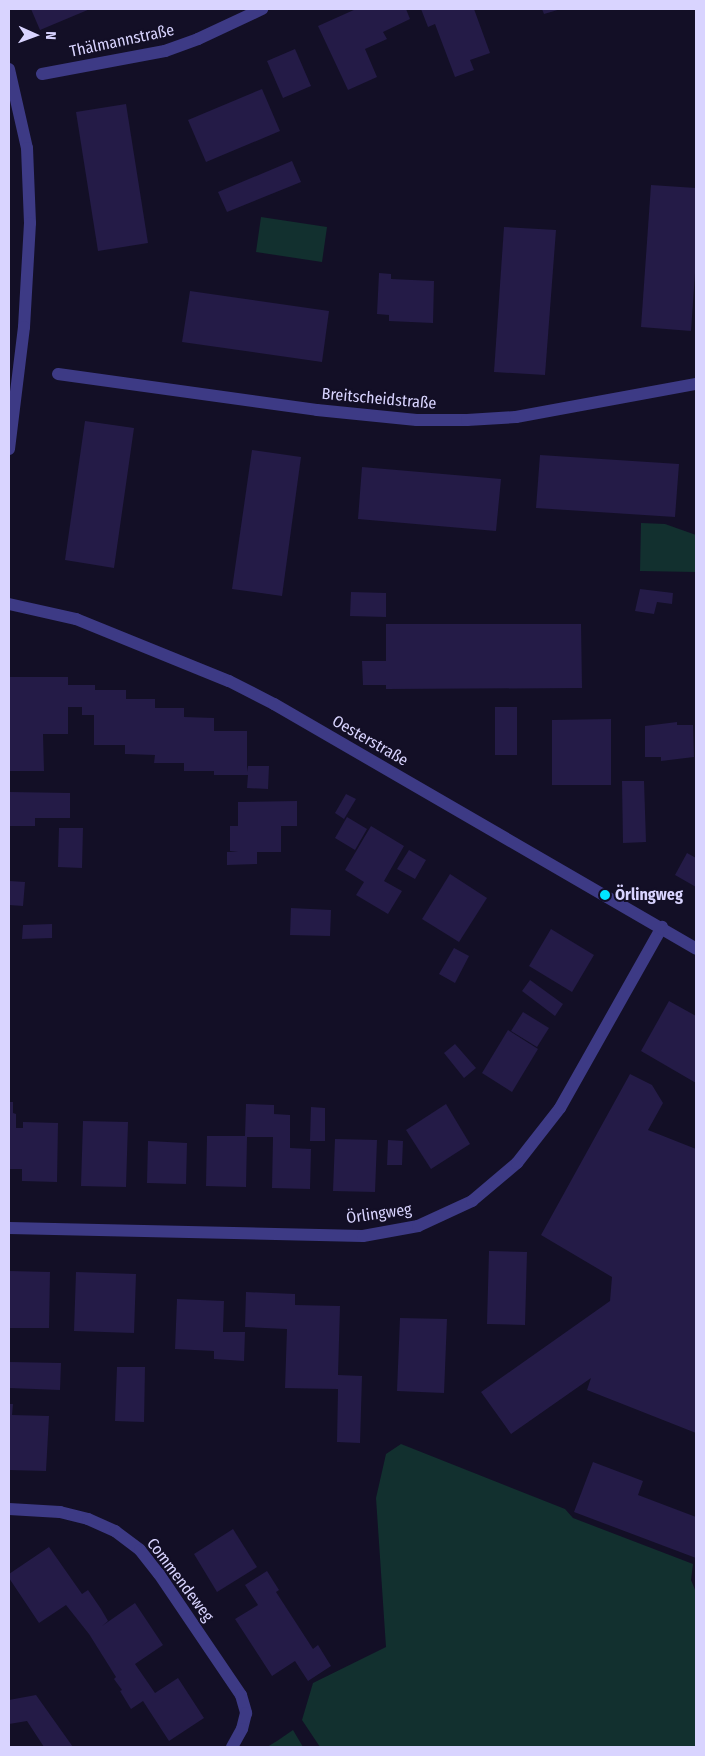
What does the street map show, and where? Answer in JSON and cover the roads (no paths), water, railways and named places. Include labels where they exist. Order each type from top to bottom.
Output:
[{"type":"street","name":"Thälmannstraße","points":[[42,74],[165,51],[198,40],[262,9]]},
{"type":"street","points":[[9,75],[27,148],[30,223],[24,327],[9,449]]},
{"type":"street","name":"Breitscheidstraße","points":[[58,374],[317,410],[417,420],[467,420],[516,417],[696,384]]},
{"type":"street","name":"Oesterstraße","points":[[9,604],[76,619],[229,681],[282,708],[662,927],[696,949]]},
{"type":"street","name":"Örlingweg","points":[[9,1228],[363,1236],[418,1226],[436,1218],[472,1201],[522,1156],[560,1108],[662,927]]},
{"type":"street","name":"Commendeweg","points":[[9,1508],[60,1512],[88,1519],[115,1531],[140,1550],[159,1574],[241,1695],[246,1713],[242,1729],[232,1747]]},
{"type":"place","name":"Örlingweg","points":[[605,895]]}]
